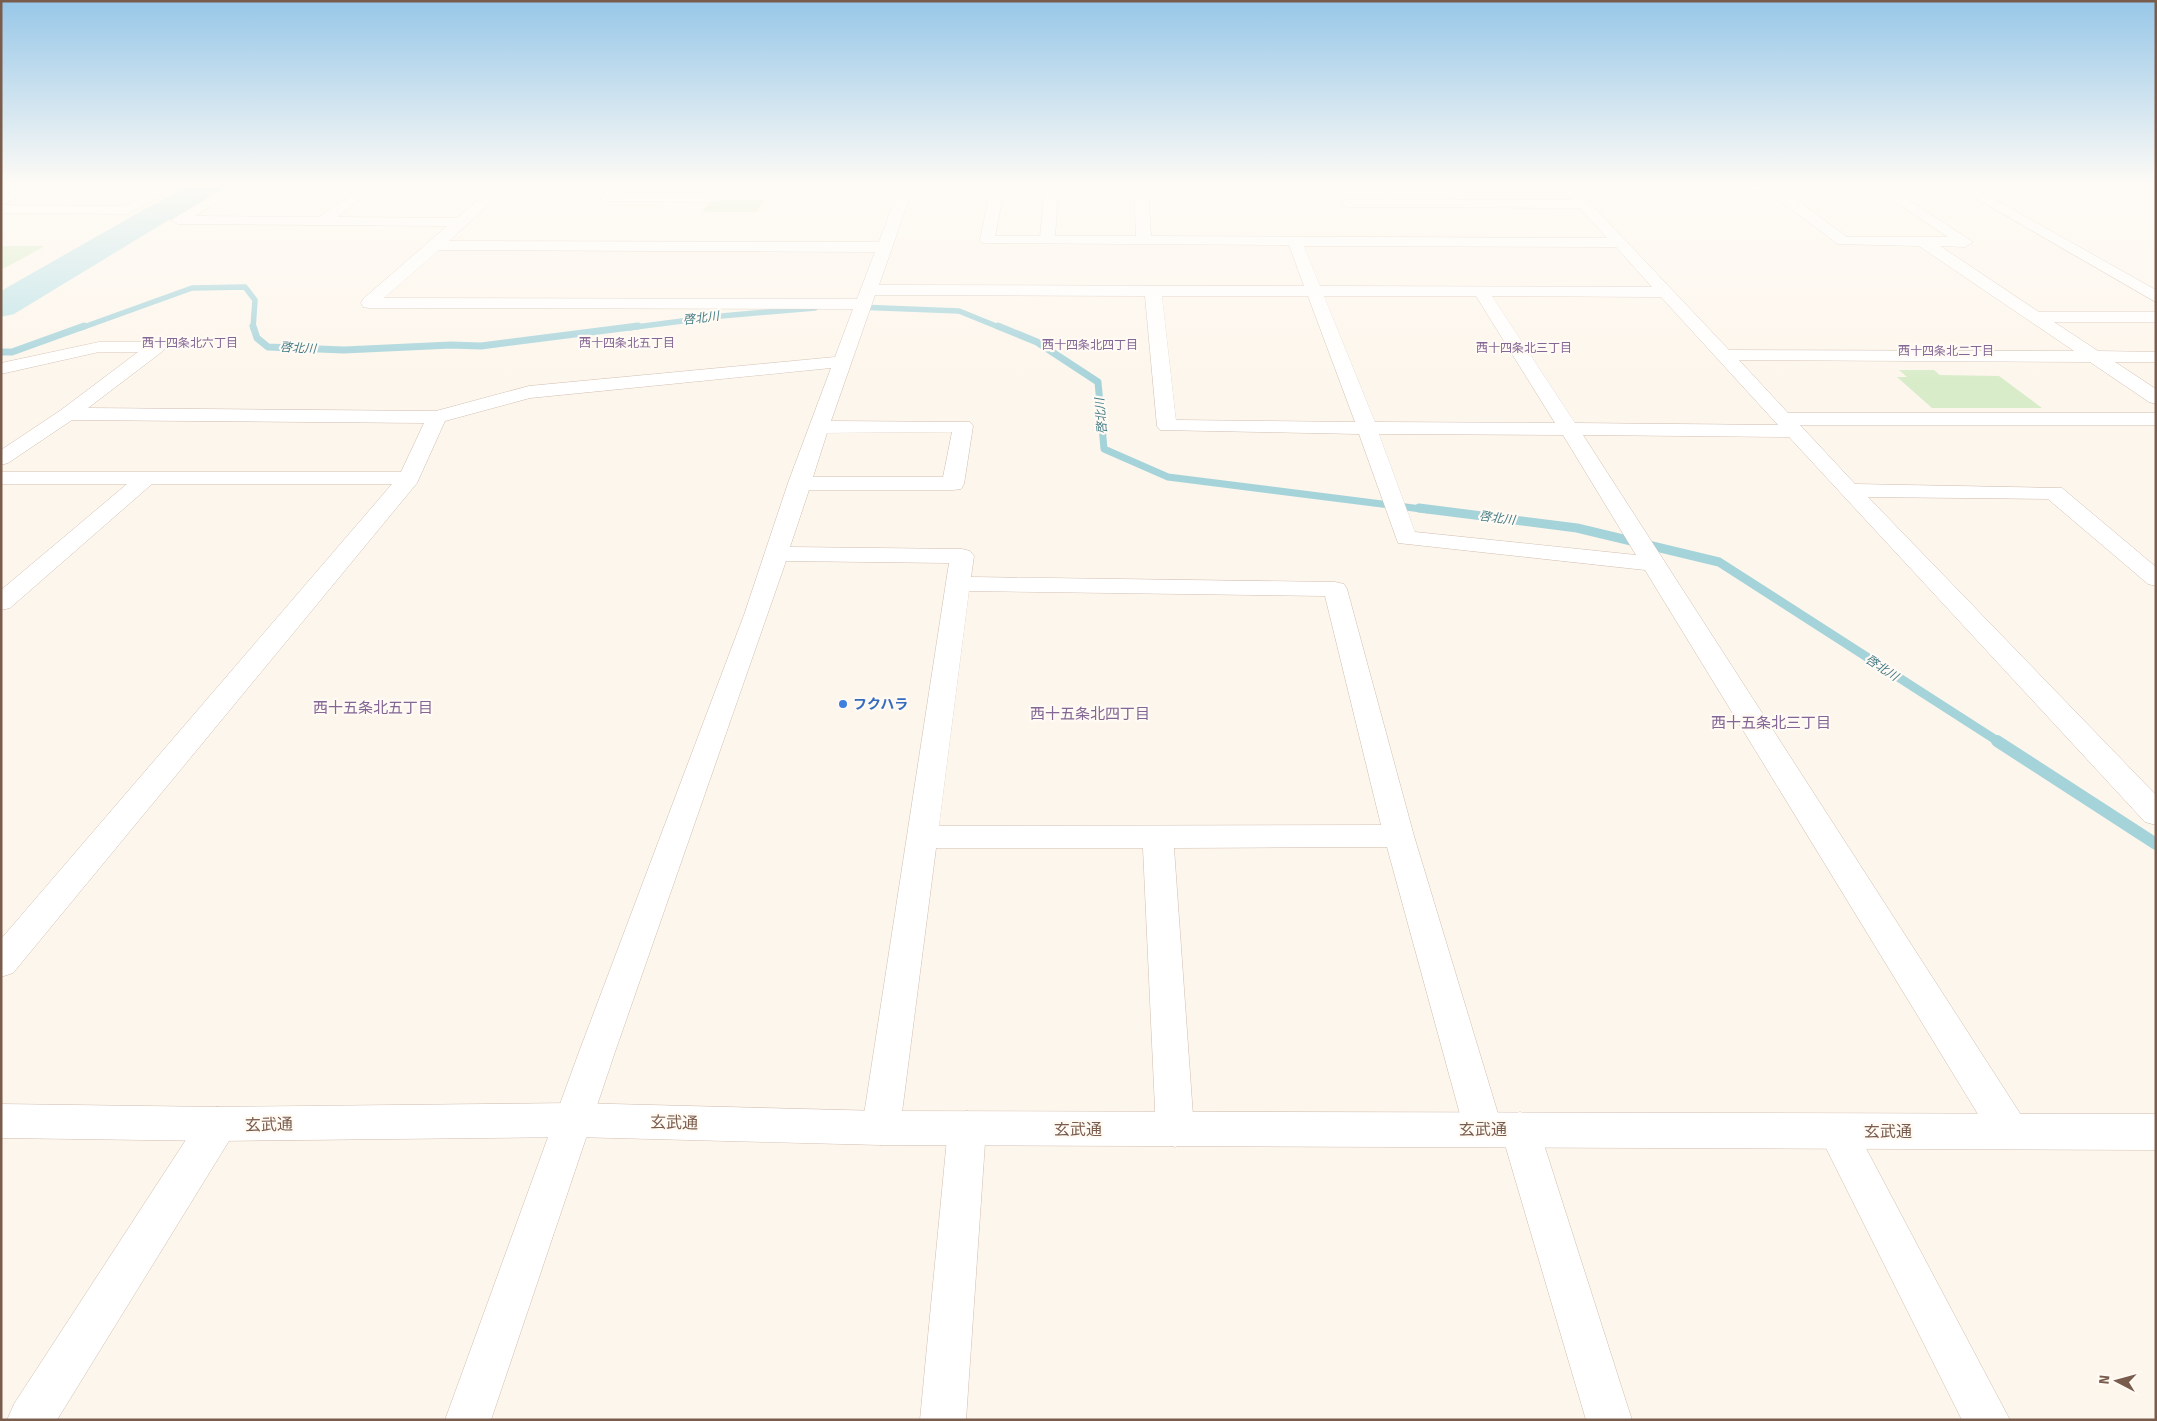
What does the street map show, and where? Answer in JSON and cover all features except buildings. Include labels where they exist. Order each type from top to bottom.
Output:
[{"type":"street","points":[[430,251],[369,303],[866,297],[1153,291],[1666,292]]},
{"type":"street","points":[[468,1420],[776,554],[799,483],[884,251]]},
{"type":"street","points":[[1299,251],[1316,291],[1367,427],[1406,538],[1654,564]]},
{"type":"street","points":[[1628,251],[1849,490],[2156,814]]},
{"type":"street","points":[[1937,251],[2153,394]]},
{"type":"street","points":[[2078,251],[2151,292]]},
{"type":"street","points":[[1153,291],[1167,426],[1569,429],[2156,419]]},
{"type":"street","points":[[1480,292],[1569,429],[2009,1130]]},
{"type":"street","points":[[2036,317],[2156,317]]},
{"type":"street","points":[[1,369],[99,347],[158,347],[68,414],[1,459]]},
{"type":"street","points":[[1726,356],[2156,358]]},
{"type":"street","points":[[68,414],[436,417],[529,392],[812,362],[843,362]]},
{"type":"street","points":[[1,963],[409,478],[436,417]]},
{"type":"street","points":[[799,483],[953,484],[963,426],[819,427]]},
{"type":"street","points":[[1,478],[409,478]]},
{"type":"street","points":[[1,603],[147,478]]},
{"type":"street","points":[[1849,490],[2054,493],[2156,579]]},
{"type":"street","points":[[776,554],[962,556],[924,837],[881,1128]]},
{"type":"street","points":[[958,584],[1335,589],[1399,836],[1501,1129],[1609,1420]]},
{"type":"street","points":[[1158,836],[1175,1130]]},
{"type":"street","points":[[924,837],[1399,836]]},
{"type":"street","name":"玄武通","points":[[1,1121],[218,1124],[574,1120],[881,1128],[1175,1130],[1501,1129],[1837,1132],[2009,1130],[2156,1132]]},
{"type":"street","points":[[30,1420],[218,1124]]},
{"type":"street","points":[[943,1420],[967,1128]]},
{"type":"street","points":[[1837,1132],[1987,1420]]},
{"type":"green space","points":[[1,251],[35,251],[1,270]]},
{"type":"green space","points":[[1899,370],[1934,370],[1940,375],[1999,376],[2042,408],[1932,408],[1897,377],[1907,377]]},
{"type":"waterway","points":[[1,306],[94,251]]},
{"type":"waterway","name":"啓北川","points":[[81,328],[192,288],[245,287],[255,300],[253,326]]},
{"type":"waterway","name":"啓北川","points":[[857,307],[959,311],[1001,328]]},
{"type":"waterway","name":"啓北川","points":[[628,328],[721,316],[815,308]]},
{"type":"waterway","name":"啓北川","points":[[1,352],[12,352],[84,326]]},
{"type":"waterway","name":"啓北川","points":[[253,326],[257,338],[268,347],[344,350],[451,345],[481,346],[638,326]]},
{"type":"waterway","name":"啓北川","points":[[998,326],[1037,342],[1098,382],[1104,449],[1168,477],[1429,510]]},
{"type":"waterway","name":"啓北川","points":[[1419,508],[1577,528],[1719,562],[1999,742]]},
{"type":"waterway","name":"啓北川","points":[[1997,741],[2156,844]]},
{"type":"place","name":"フクハラ","points":[[843,704]]},
{"type":"district","name":"西十四条北六丁目","points":[[190,343]]},
{"type":"district","name":"西十四条北五丁目","points":[[627,343]]},
{"type":"district","name":"西十四条北四丁目","points":[[1090,345]]},
{"type":"district","name":"西十四条北三丁目","points":[[1524,348]]},
{"type":"district","name":"西十四条北二丁目","points":[[1946,351]]},
{"type":"district","name":"西十五条北五丁目","points":[[373,708]]},
{"type":"district","name":"西十五条北四丁目","points":[[1090,714]]},
{"type":"district","name":"西十五条北三丁目","points":[[1771,723]]}]
